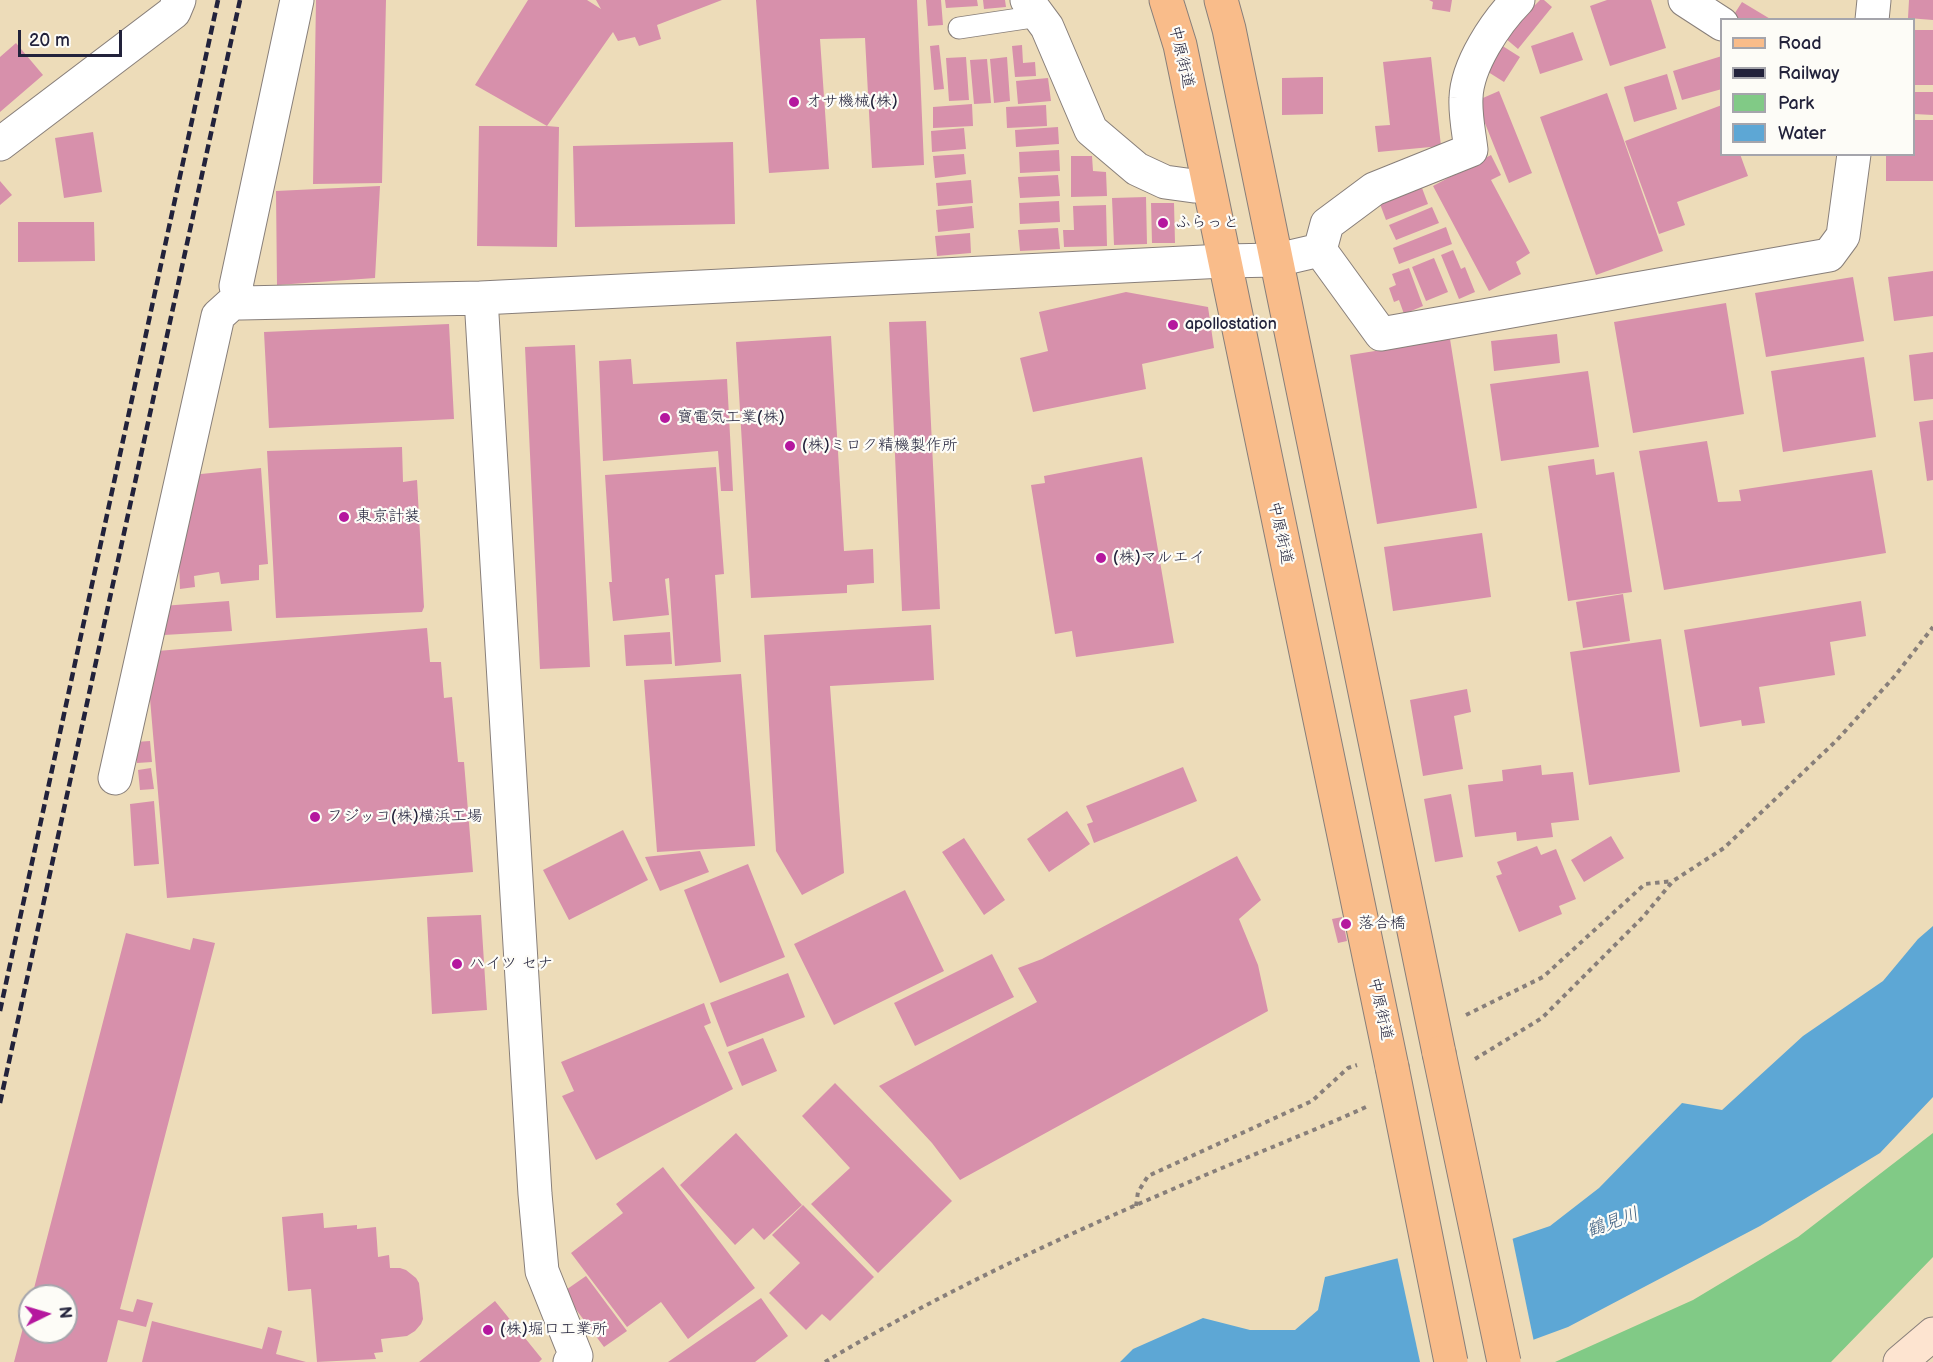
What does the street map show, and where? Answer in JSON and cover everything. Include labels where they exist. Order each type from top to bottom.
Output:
[{"type":"main road","name":"中原街道","points":[[1166,0],[1180,45],[1451,1362]]},
{"type":"main road","points":[[1221,0],[1277,260],[1504,1362]]},
{"type":"street","points":[[0,144],[174,12],[179,0]]},
{"type":"street","points":[[297,0],[236,286],[241,303],[481,298],[1277,260],[1320,250]]},
{"type":"street","points":[[1320,250],[1327,224],[1374,189],[1471,150],[1466,97],[1473,67],[1503,16],[1518,0]]},
{"type":"street","points":[[1685,0],[1720,23]]},
{"type":"street","points":[[1872,18],[1874,0]]},
{"type":"street","points":[[1033,8],[1047,27],[1091,130],[1137,169],[1165,182],[1194,186],[1208,183]]},
{"type":"street","points":[[1320,250],[1381,334],[1829,255],[1843,236],[1854,156]]},
{"type":"street","points":[[115,778],[218,316],[239,297]]},
{"type":"street","points":[[481,298],[536,1204],[542,1271],[576,1356],[570,1362]]},
{"type":"street","points":[[536,1204],[568,1189]]},
{"type":"street","points":[[1900,1362],[1933,1335]]},
{"type":"lane","points":[[959,27],[1033,8]]},
{"type":"path","points":[[1458,1019],[1543,977],[1646,884],[1673,881]]},
{"type":"path","points":[[1136,1206],[1138,1192],[1148,1176],[1312,1101],[1348,1068],[1358,1065]]},
{"type":"green space","points":[[1933,1133],[1933,1257],[1831,1362],[1555,1362],[1693,1300],[1798,1237]]},
{"type":"water","name":"鶴見川","points":[[1933,926],[1933,1097],[1880,1153],[1760,1226],[1568,1327],[1473,1362],[1120,1362],[1133,1349],[1203,1318],[1250,1330],[1295,1330],[1318,1310],[1325,1277],[1457,1243],[1509,1240],[1550,1226],[1599,1188],[1682,1103],[1722,1110],[1803,1036],[1883,981],[1918,939]]},
{"type":"pier","points":[[1512,1236],[1534,1342],[1482,1362],[1420,1362],[1397,1256],[1456,1241]]},
{"type":"building","points":[[316,0],[386,0],[382,183],[313,184]]},
{"type":"building","points":[[528,0],[587,0],[601,9],[596,0],[722,0],[657,25],[661,39],[639,46],[635,37],[618,41],[613,32],[547,126],[475,85]]},
{"type":"building","name":"オサ機械(株)","points":[[756,0],[917,0],[924,165],[872,168],[865,38],[820,39],[829,169],[769,173]]},
{"type":"building","points":[[926,0],[941,0],[943,25],[928,26]]},
{"type":"building","points":[[945,0],[977,0],[978,6],[946,8]]},
{"type":"building","points":[[983,0],[1005,0],[1006,7],[984,9]]},
{"type":"building","points":[[1429,0],[1452,0],[1450,12],[1432,9],[1433,2]]},
{"type":"building","points":[[1540,0],[1544,0],[1552,7],[1518,49],[1505,38],[1533,3],[1535,5]]},
{"type":"building","points":[[1607,0],[1651,0],[1666,48],[1610,66],[1590,6]]},
{"type":"building","points":[[1909,0],[1933,0],[1933,20],[1908,18]]},
{"type":"building","points":[[1742,2],[1769,18],[1736,18],[1733,16]]},
{"type":"building","points":[[1915,30],[1933,30],[1933,85],[1915,85]]},
{"type":"building","points":[[1573,32],[1583,60],[1540,74],[1531,46]]},
{"type":"building","points":[[16,43],[43,75],[0,112],[0,57]]},
{"type":"building","points":[[939,45],[944,89],[934,90],[930,46]]},
{"type":"building","points":[[1022,45],[1023,63],[1035,62],[1036,76],[1015,77],[1012,46]]},
{"type":"building","points":[[1501,45],[1520,57],[1504,82],[1485,70]]},
{"type":"building","points":[[966,57],[969,100],[949,101],[946,58]]},
{"type":"building","points":[[1007,57],[1010,101],[994,103],[990,59]]},
{"type":"building","points":[[1431,57],[1441,146],[1378,152],[1375,126],[1390,125],[1383,62]]},
{"type":"building","points":[[1720,57],[1720,90],[1682,100],[1673,71]]},
{"type":"building","points":[[987,59],[991,103],[974,104],[970,60]]},
{"type":"building","points":[[1667,74],[1677,109],[1634,122],[1624,87]]},
{"type":"building","points":[[1323,77],[1323,114],[1282,115],[1282,78]]},
{"type":"building","points":[[1048,78],[1051,101],[1018,104],[1016,81]]},
{"type":"building","points":[[1499,91],[1532,173],[1509,183],[1476,101]]},
{"type":"building","points":[[1915,92],[1933,92],[1933,115],[1915,114]]},
{"type":"building","points":[[1607,93],[1663,251],[1596,275],[1540,117]]},
{"type":"building","points":[[972,104],[973,126],[933,128],[933,107]]},
{"type":"building","points":[[1046,105],[1047,126],[1007,128],[1006,107]]},
{"type":"building","points":[[1720,106],[1720,156],[1741,156],[1748,176],[1677,202],[1685,225],[1659,234],[1625,141]]},
{"type":"building","points":[[1915,120],[1933,120],[1933,181],[1886,181],[1886,156],[1915,156]]},
{"type":"building","points":[[479,126],[559,127],[557,247],[477,246]]},
{"type":"building","points":[[1058,127],[1059,144],[1016,147],[1015,130]]},
{"type":"building","points":[[964,128],[966,149],[932,152],[931,131]]},
{"type":"building","points":[[93,132],[102,192],[64,198],[55,138]]},
{"type":"building","points":[[733,142],[735,224],[575,227],[573,146]]},
{"type":"building","points":[[1059,150],[1060,171],[1020,173],[1019,152]]},
{"type":"building","points":[[964,154],[966,174],[935,178],[933,156]]},
{"type":"building","points":[[1491,155],[1501,175],[1491,180],[1530,253],[1516,262],[1521,274],[1489,291],[1433,186]]},
{"type":"building","points":[[1071,156],[1092,156],[1093,171],[1106,172],[1107,196],[1071,197]]},
{"type":"building","points":[[1058,175],[1060,196],[1020,198],[1018,177]]},
{"type":"building","points":[[971,180],[973,203],[938,206],[936,183]]},
{"type":"building","points":[[0,181],[12,195],[0,205]]},
{"type":"building","points":[[380,186],[375,278],[277,285],[276,191]]},
{"type":"building","points":[[1422,188],[1428,204],[1386,220],[1380,204]]},
{"type":"building","points":[[1146,197],[1147,244],[1114,245],[1112,198]]},
{"type":"building","points":[[1059,201],[1060,222],[1020,224],[1019,203]]},
{"type":"building","name":"ふらっと","points":[[1151,203],[1174,203],[1175,243],[1152,243]]},
{"type":"building","points":[[1106,205],[1107,246],[1064,247],[1063,230],[1074,230],[1073,206]]},
{"type":"building","points":[[972,206],[974,228],[938,232],[936,210]]},
{"type":"building","points":[[1432,207],[1439,223],[1396,240],[1389,225]]},
{"type":"building","points":[[18,222],[94,222],[95,261],[18,262]]},
{"type":"building","points":[[1446,227],[1452,244],[1399,264],[1393,248]]},
{"type":"building","points":[[1058,228],[1060,249],[1020,251],[1018,230]]},
{"type":"building","points":[[970,233],[971,253],[937,256],[935,236]]},
{"type":"building","points":[[1453,250],[1461,269],[1465,267],[1475,292],[1459,299],[1441,255]]},
{"type":"building","points":[[1434,258],[1448,292],[1426,301],[1412,267]]},
{"type":"building","points":[[1409,268],[1423,306],[1404,314],[1399,300],[1394,302],[1389,288],[1396,285],[1392,274]]},
{"type":"building","points":[[1933,271],[1933,316],[1894,321],[1888,277]]},
{"type":"building","points":[[1853,277],[1864,341],[1766,357],[1755,293]]},
{"type":"building","points":[[1126,292],[1208,307],[1214,348],[1142,364],[1146,389],[1033,412],[1020,358],[1048,351],[1039,312]]},
{"type":"building","points":[[1726,303],[1744,414],[1633,433],[1614,322]]},
{"type":"building","points":[[926,321],[940,609],[902,611],[889,322]]},
{"type":"building","points":[[449,324],[454,419],[269,428],[264,332]]},
{"type":"building","points":[[1557,334],[1560,363],[1494,371],[1491,341]]},
{"type":"building","name":"(株)ミロク精機製作所","points":[[831,336],[844,551],[873,549],[874,583],[847,585],[847,593],[751,598],[736,342]]},
{"type":"building","points":[[1450,339],[1477,508],[1377,524],[1350,355]]},
{"type":"building","points":[[575,345],[590,667],[540,669],[525,347]]},
{"type":"building","points":[[1933,352],[1933,399],[1914,401],[1909,355]]},
{"type":"building","points":[[1864,357],[1876,437],[1783,452],[1771,371]]},
{"type":"building","name":"寶電気工業(株)","points":[[631,359],[633,384],[727,379],[733,491],[721,491],[718,451],[603,461],[599,361]]},
{"type":"building","points":[[1588,371],[1599,447],[1501,461],[1490,384]]},
{"type":"building","points":[[1933,420],[1933,480],[1927,481],[1919,422]]},
{"type":"building","points":[[1707,441],[1718,502],[1741,501],[1739,490],[1872,470],[1886,553],[1664,590],[1639,451]]},
{"type":"building","name":"東京計装","points":[[402,447],[403,482],[417,480],[424,607],[422,612],[276,618],[267,451]]},
{"type":"building","name":"(株)マルエイ","points":[[1142,457],[1174,643],[1076,657],[1072,631],[1055,634],[1031,485],[1045,483],[1044,476]]},
{"type":"building","points":[[1594,459],[1596,475],[1614,472],[1632,592],[1568,601],[1548,466]]},
{"type":"building","points":[[716,467],[724,574],[715,575],[721,662],[675,666],[669,578],[665,579],[669,615],[613,621],[609,582],[612,582],[605,475]]},
{"type":"building","points":[[261,468],[268,564],[259,565],[259,580],[221,584],[219,572],[194,576],[195,587],[180,589],[178,535],[191,475]]},
{"type":"building","points":[[1482,533],[1491,597],[1393,611],[1384,547]]},
{"type":"building","points":[[1623,594],[1630,641],[1583,648],[1576,602]]},
{"type":"building","points":[[229,601],[232,631],[164,635],[162,606]]},
{"type":"building","points":[[1861,601],[1866,636],[1830,642],[1835,675],[1759,687],[1765,723],[1742,726],[1741,720],[1700,727],[1684,630]]},
{"type":"building","points":[[931,625],[934,680],[830,686],[844,873],[802,895],[776,851],[764,635]]},
{"type":"building","name":"フジッコ(株)横浜工場","points":[[427,628],[430,662],[441,662],[444,698],[452,697],[458,762],[464,762],[473,872],[167,898],[146,652]]},
{"type":"building","points":[[670,632],[672,664],[626,666],[624,635]]},
{"type":"building","points":[[1661,639],[1680,772],[1589,785],[1570,652]]},
{"type":"building","points":[[741,674],[755,846],[657,852],[644,680]]},
{"type":"building","points":[[1467,689],[1471,712],[1454,716],[1463,769],[1423,776],[1410,700]]},
{"type":"building","points":[[150,741],[152,762],[137,763],[135,742]]},
{"type":"building","points":[[1541,765],[1542,775],[1573,772],[1579,820],[1551,823],[1553,837],[1517,841],[1516,832],[1475,837],[1468,785],[1503,781],[1502,770]]},
{"type":"building","points":[[1183,767],[1197,801],[1094,843],[1087,824],[1093,822],[1086,806]]},
{"type":"building","points":[[151,768],[154,789],[140,790],[138,770]]},
{"type":"building","points":[[1451,794],[1463,857],[1435,862],[1424,799]]},
{"type":"building","points":[[154,801],[159,864],[134,866],[130,804]]},
{"type":"building","points":[[1067,811],[1090,844],[1049,872],[1027,839]]},
{"type":"building","points":[[623,830],[648,880],[569,920],[543,870]]},
{"type":"building","points":[[1611,836],[1624,858],[1584,882],[1571,860]]},
{"type":"building","points":[[964,838],[1005,900],[984,915],[942,852]]},
{"type":"building","points":[[1537,846],[1541,855],[1556,849],[1576,899],[1559,906],[1562,914],[1519,932],[1496,876],[1502,874],[1497,862]]},
{"type":"building","points":[[700,851],[709,872],[660,891],[645,857]]},
{"type":"building","points":[[1237,856],[1261,900],[1239,919],[1258,965],[1268,1011],[960,1180],[932,1143],[879,1086],[1037,1002],[1018,968],[1042,959]]},
{"type":"building","points":[[748,864],[785,957],[720,983],[684,890]]},
{"type":"building","points":[[905,890],[944,971],[834,1025],[794,944]]},
{"type":"building","name":"ハイツ セナ","points":[[481,915],[487,1010],[432,1014],[427,917]]},
{"type":"building","points":[[1342,917],[1347,941],[1338,943],[1332,919]]},
{"type":"building","points":[[126,933],[190,950],[193,938],[215,943],[120,1309],[133,1312],[137,1299],[153,1303],[146,1327],[118,1320],[107,1362],[14,1362],[19,1344],[78,1344],[78,1284],[35,1284]]},
{"type":"building","points":[[992,954],[1014,997],[915,1046],[894,1003]]},
{"type":"building","points":[[788,973],[805,1017],[727,1047],[710,1003]]},
{"type":"building","points":[[704,1003],[711,1023],[704,1026],[733,1089],[596,1160],[562,1096],[574,1091],[561,1062]]},
{"type":"building","points":[[763,1038],[777,1071],[742,1086],[728,1052]]},
{"type":"building","points":[[835,1083],[952,1201],[878,1273],[811,1204],[850,1168],[802,1116]]},
{"type":"building","points":[[736,1133],[802,1205],[764,1240],[753,1228],[735,1245],[680,1185]]},
{"type":"building","points":[[663,1167],[755,1288],[688,1339],[661,1302],[627,1327],[571,1253],[623,1213],[616,1204]]},
{"type":"building","points":[[803,1205],[874,1277],[830,1321],[822,1314],[806,1330],[769,1293],[800,1263],[772,1235]]},
{"type":"building","points":[[323,1213],[324,1228],[357,1225],[357,1229],[376,1227],[378,1257],[389,1255],[390,1268],[406,1270],[419,1283],[423,1319],[421,1324],[407,1336],[381,1339],[383,1352],[374,1353],[376,1359],[317,1362],[311,1289],[288,1291],[282,1217]]},
{"type":"building","points":[[586,1276],[627,1331],[604,1347],[563,1292]]},
{"type":"building","points":[[761,1298],[788,1336],[755,1362],[668,1362]]},
{"type":"building","name":"(株)堀口工業所","points":[[495,1301],[542,1359],[539,1362],[419,1362]]},
{"type":"building","points":[[152,1321],[262,1349],[268,1327],[282,1331],[276,1354],[306,1362],[142,1362]]},
{"type":"railway","points":[[0,1011],[218,0]]},
{"type":"railway","points":[[0,1103],[240,0]]},
{"type":"place","name":"オサ機械(株)","points":[[794,102]]},
{"type":"place","name":"ふらっと","points":[[1163,223]]},
{"type":"place","name":"apollostation","points":[[1173,325]]},
{"type":"place","name":"寶電気工業(株)","points":[[665,418]]},
{"type":"place","name":"(株)ミロク精機製作所","points":[[790,446]]},
{"type":"place","name":"東京計装","points":[[344,517]]},
{"type":"place","name":"(株)マルエイ","points":[[1101,558]]},
{"type":"place","name":"フジッコ(株)横浜工場","points":[[315,817]]},
{"type":"place","name":"落合橋","points":[[1346,924]]},
{"type":"place","name":"ハイツ セナ","points":[[457,964]]},
{"type":"place","name":"(株)堀口工業所","points":[[488,1330]]}]
